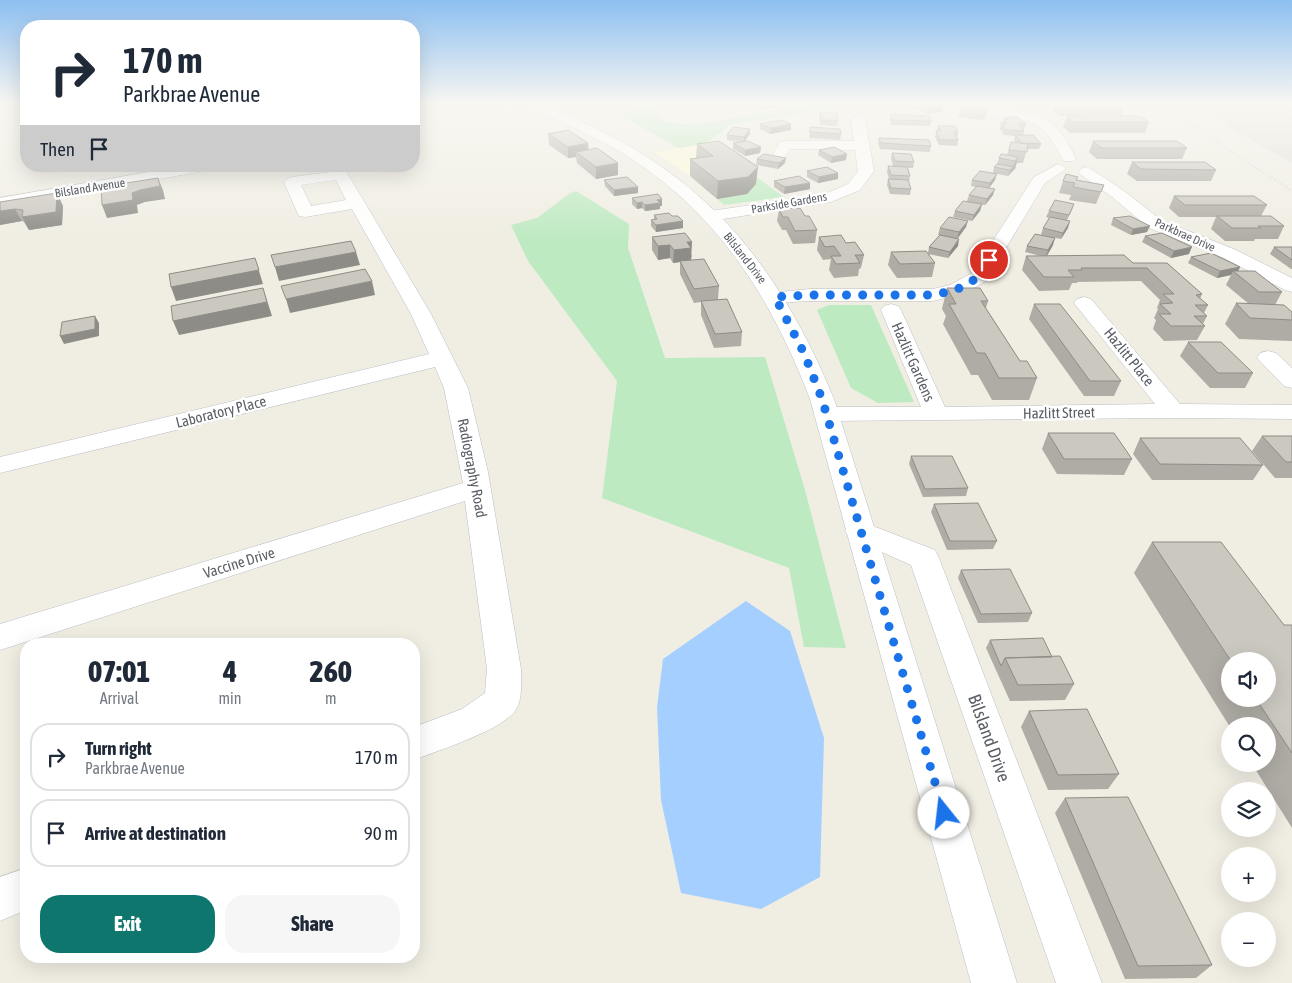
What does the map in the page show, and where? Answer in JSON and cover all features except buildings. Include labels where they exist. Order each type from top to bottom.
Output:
[{"type":"street","name":"Bilsland Drive","points":[[624,149],[644,160],[683,190],[710,216],[747,257],[775,297],[804,353],[826,414],[994,983]]},
{"type":"street","name":"Parkside Gardens","points":[[710,216],[825,199],[854,187],[866,171],[861,149]]},
{"type":"street","points":[[775,297],[810,295],[933,295],[956,290],[979,277],[1039,180],[1064,164],[1061,149]]},
{"type":"street","name":"Parkbrae Drive","points":[[1064,164],[1086,172],[1118,194],[1155,224],[1230,254],[1292,286]]},
{"type":"street","name":"Bilsland Avenue","points":[[0,203],[178,172]]},
{"type":"street","points":[[330,172],[292,182],[305,212],[356,203]]},
{"type":"street","name":"Radiography Road","points":[[338,172],[421,314],[456,388],[477,488],[504,669],[502,701],[475,720],[420,742]]},
{"type":"street","name":"Hazlitt Place","points":[[1084,303],[1173,411]]},
{"type":"street","name":"Hazlitt Gardens","points":[[890,310],[936,413]]},
{"type":"street","name":"Laboratory Place","points":[[0,465],[442,358]]},
{"type":"street","points":[[1268,358],[1292,381]]},
{"type":"street","name":"Hazlitt Street","points":[[826,414],[1173,411],[1292,412]]},
{"type":"street","name":"Vaccine Drive","points":[[0,637],[477,488]]},
{"type":"street","name":"Bilsland Drive","points":[[860,530],[924,558],[1079,983]]},
{"type":"street","points":[[0,899],[20,891]]},
{"type":"shaded area","points":[[673,149],[710,149],[784,197],[724,205],[690,176],[655,152]]},
{"type":"shaded area","points":[[1267,149],[1292,149],[1292,163]]},
{"type":"green space","points":[[744,168],[784,197],[724,205],[717,199],[747,194],[756,184]]},
{"type":"green space","points":[[576,191],[629,224],[628,248],[665,358],[765,357],[805,490],[846,648],[804,647],[789,568],[602,498],[617,381],[528,261],[511,225],[537,218],[569,194]]},
{"type":"green space","points":[[829,305],[871,305],[914,402],[878,403],[851,388],[817,310]]},
{"type":"water","points":[[746,601],[790,631],[824,738],[820,877],[761,909],[681,893],[661,800],[657,707],[663,659]]},
{"type":"railway","points":[[1227,149],[1292,191]]},
{"type":"route","points":[[944,813],[822,399],[804,353],[775,297],[795,295],[933,295],[956,290],[979,277],[989,260]]}]
